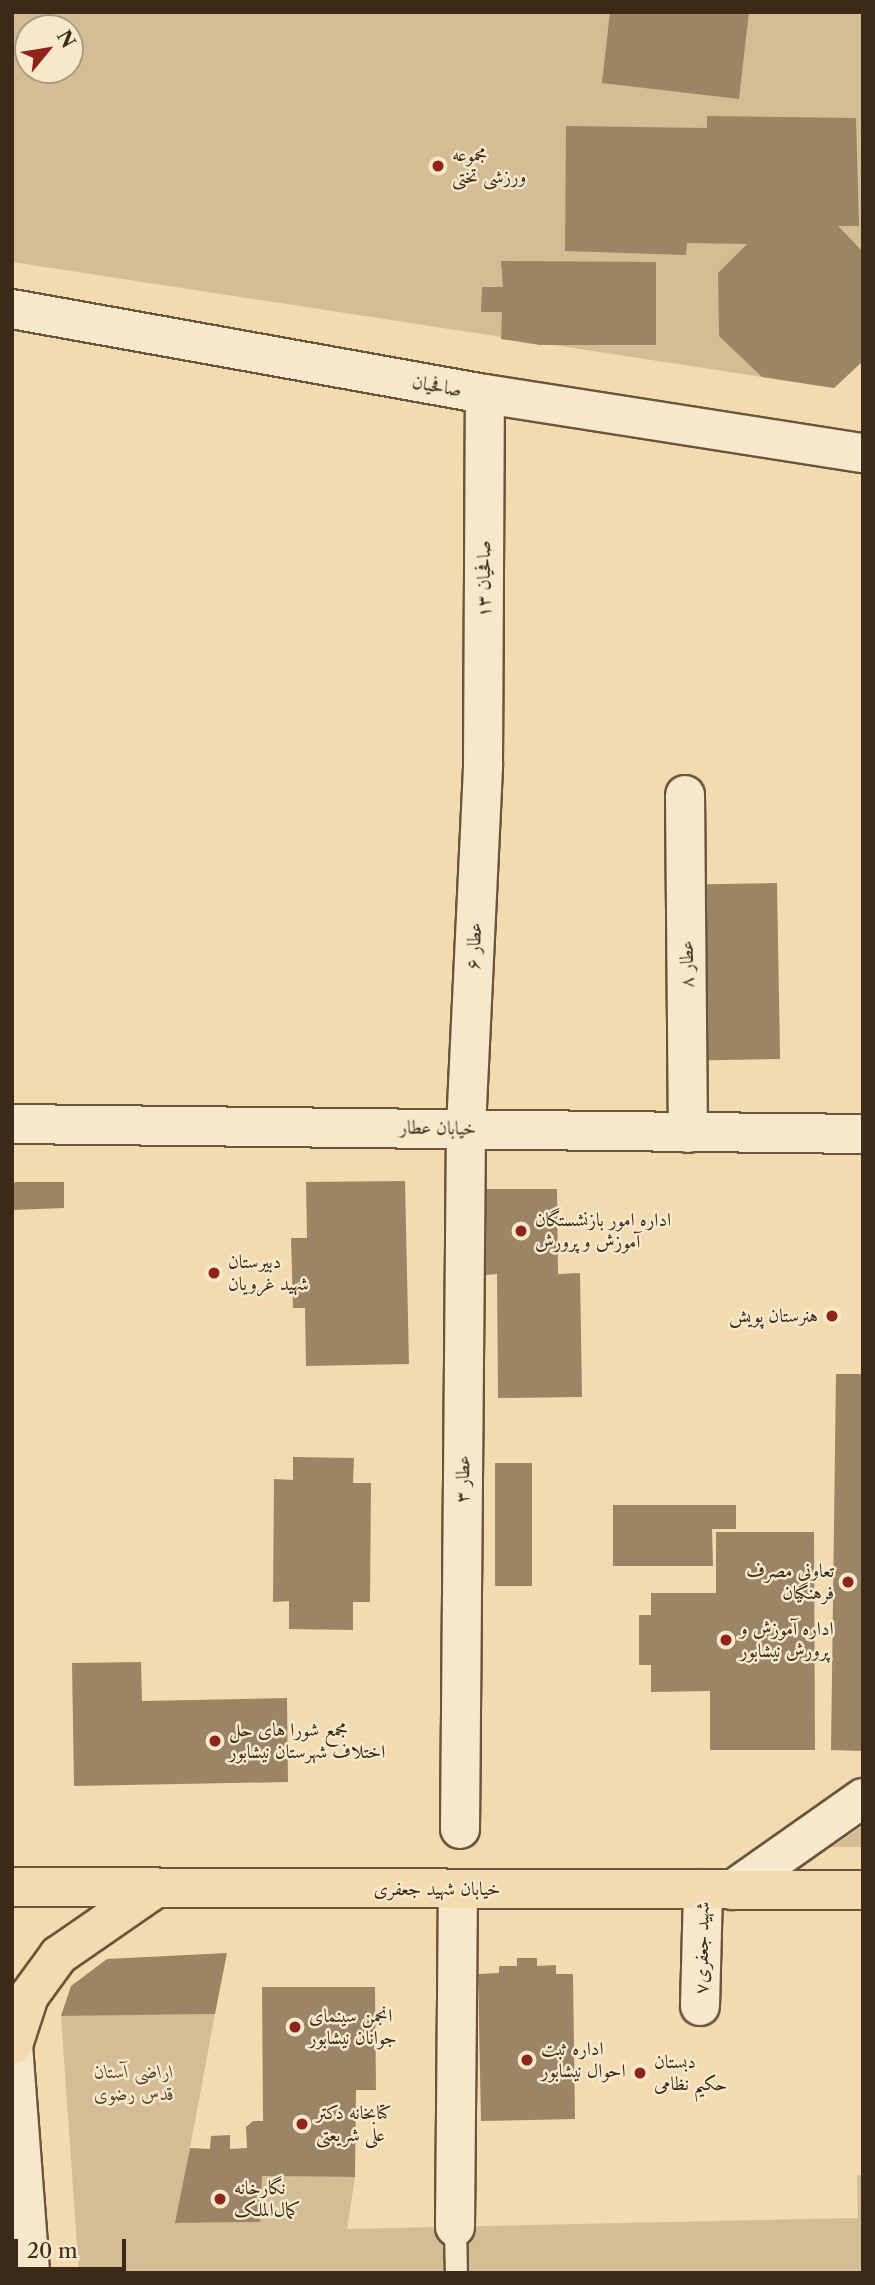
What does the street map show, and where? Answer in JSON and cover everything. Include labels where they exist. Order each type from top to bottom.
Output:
[{"type":"main road","name":"خیابان شهید جعفری","points":[[12,1887],[863,1890]]},
{"type":"main road","points":[[13,2038],[29,1996],[59,1955],[156,1888]]},
{"type":"street","name":"صافحیان","points":[[12,309],[485,394],[863,453]]},
{"type":"street","name":"صافحیان ۱۳","points":[[483,763],[485,394]]},
{"type":"street","name":"عطار ۶","points":[[466,1128],[483,763]]},
{"type":"street","name":"عطار ۸","points":[[685,795],[688,1133]]},
{"type":"street","name":"خیابان عطار","points":[[12,1124],[863,1134]]},
{"type":"street","name":"عطار ۳","points":[[460,1829],[466,1128]]},
{"type":"street","points":[[718,1890],[863,1798]]},
{"type":"street","points":[[455,2227],[458,1889]]},
{"type":"street","name":"شهید جعفری۷","points":[[700,2006],[718,1890]]},
{"type":"street","points":[[13,2038],[30,2273]]},
{"type":"lane","points":[[455,2227],[456,2273]]},
{"type":"green space","name":"مجموعه ورزشی تختی","points":[[12,12],[863,12],[863,361],[834,388],[12,262]]},
{"type":"green space","points":[[863,1826],[863,1847],[831,1847]]},
{"type":"green space","name":"اراضی آستان قدس رضوی","points":[[215,2014],[176,2223],[259,2222],[262,2176],[355,2177],[347,2229],[858,2218],[857,2175],[863,2175],[863,2273],[79,2273],[61,2016]]},
{"type":"building","points":[[610,12],[749,12],[739,99],[602,83]]},
{"type":"building","points":[[707,116],[856,118],[859,226],[838,226],[863,252],[863,361],[834,388],[762,377],[719,336],[718,273],[747,244],[687,243],[686,255],[565,251],[566,126],[707,128]]},
{"type":"building","points":[[501,261],[656,262],[656,345],[540,345],[501,339],[502,312],[481,312],[482,287],[503,287]]},
{"type":"building","points":[[777,883],[780,1059],[698,1060],[695,884]]},
{"type":"building","points":[[405,1181],[409,1364],[306,1366],[305,1308],[293,1308],[291,1238],[307,1238],[306,1182]]},
{"type":"building","points":[[64,1182],[64,1208],[12,1210],[12,1184]]},
{"type":"building","points":[[485,1189],[557,1189],[558,1274],[580,1273],[582,1397],[498,1398],[497,1274],[486,1275]]},
{"type":"building","name":"تعاونی مصرف فرهنگیان","points":[[836,1374],[863,1374],[863,1751],[831,1750]]},
{"type":"building","points":[[293,1457],[354,1458],[353,1483],[371,1483],[370,1602],[353,1602],[353,1630],[289,1629],[289,1601],[273,1602],[274,1479],[293,1480]]},
{"type":"building","points":[[495,1463],[532,1463],[532,1586],[495,1586]]},
{"type":"building","points":[[613,1505],[736,1505],[736,1529],[712,1529],[713,1566],[613,1566]]},
{"type":"building","name":"اداره آموزش و پرورش نیشابور","points":[[716,1532],[814,1532],[815,1750],[710,1750],[710,1691],[651,1692],[651,1665],[639,1665],[639,1615],[651,1615],[651,1593],[716,1593]]},
{"type":"building","points":[[141,1662],[142,1701],[287,1698],[288,1782],[74,1786],[72,1663]]},
{"type":"building","points":[[227,1953],[215,2014],[61,2016],[71,1986],[107,1959]]},
{"type":"building","name":"اداره ثبت احوال نیشابور","points":[[517,1958],[537,1958],[537,1966],[556,1965],[556,1974],[573,1974],[575,2119],[481,2121],[478,1974],[499,1973],[499,1966],[517,1966]]},
{"type":"building","points":[[262,1987],[375,1987],[376,2090],[356,2090],[355,2177],[262,2176],[260,2222],[175,2223],[190,2148],[210,2149],[211,2136],[230,2135],[230,2149],[247,2148],[246,2127],[253,2121],[263,2121]]},
{"type":"place","name":"مجموعه ورزشی تختی","points":[[438,166]]},
{"type":"place","name":"اداره امور بازنشستگان آموزش و پرورش","points":[[521,1231]]},
{"type":"place","name":"دبیرستان شهید غرویان","points":[[214,1273]]},
{"type":"place","name":"هنرستان پویش","points":[[832,1316]]},
{"type":"place","name":"تعاونی مصرف فرهنگیان","points":[[848,1582]]},
{"type":"place","name":"اداره آموزش و پرورش نیشابور","points":[[726,1640]]},
{"type":"place","name":"مجمع شورا های حل اختلاف شهرستان نیشابور","points":[[215,1741]]},
{"type":"place","name":"انجمن سینمای جوانان نیشابور","points":[[295,2027]]},
{"type":"place","name":"اداره ثبت احوال نیشابور","points":[[527,2060]]},
{"type":"place","name":"دبستان حکیم نظامی","points":[[640,2073]]},
{"type":"place","name":"کتابخانه دکتر علی شریعتی","points":[[302,2124]]},
{"type":"place","name":"نگارخانه کمال‌الملک","points":[[220,2199]]}]
